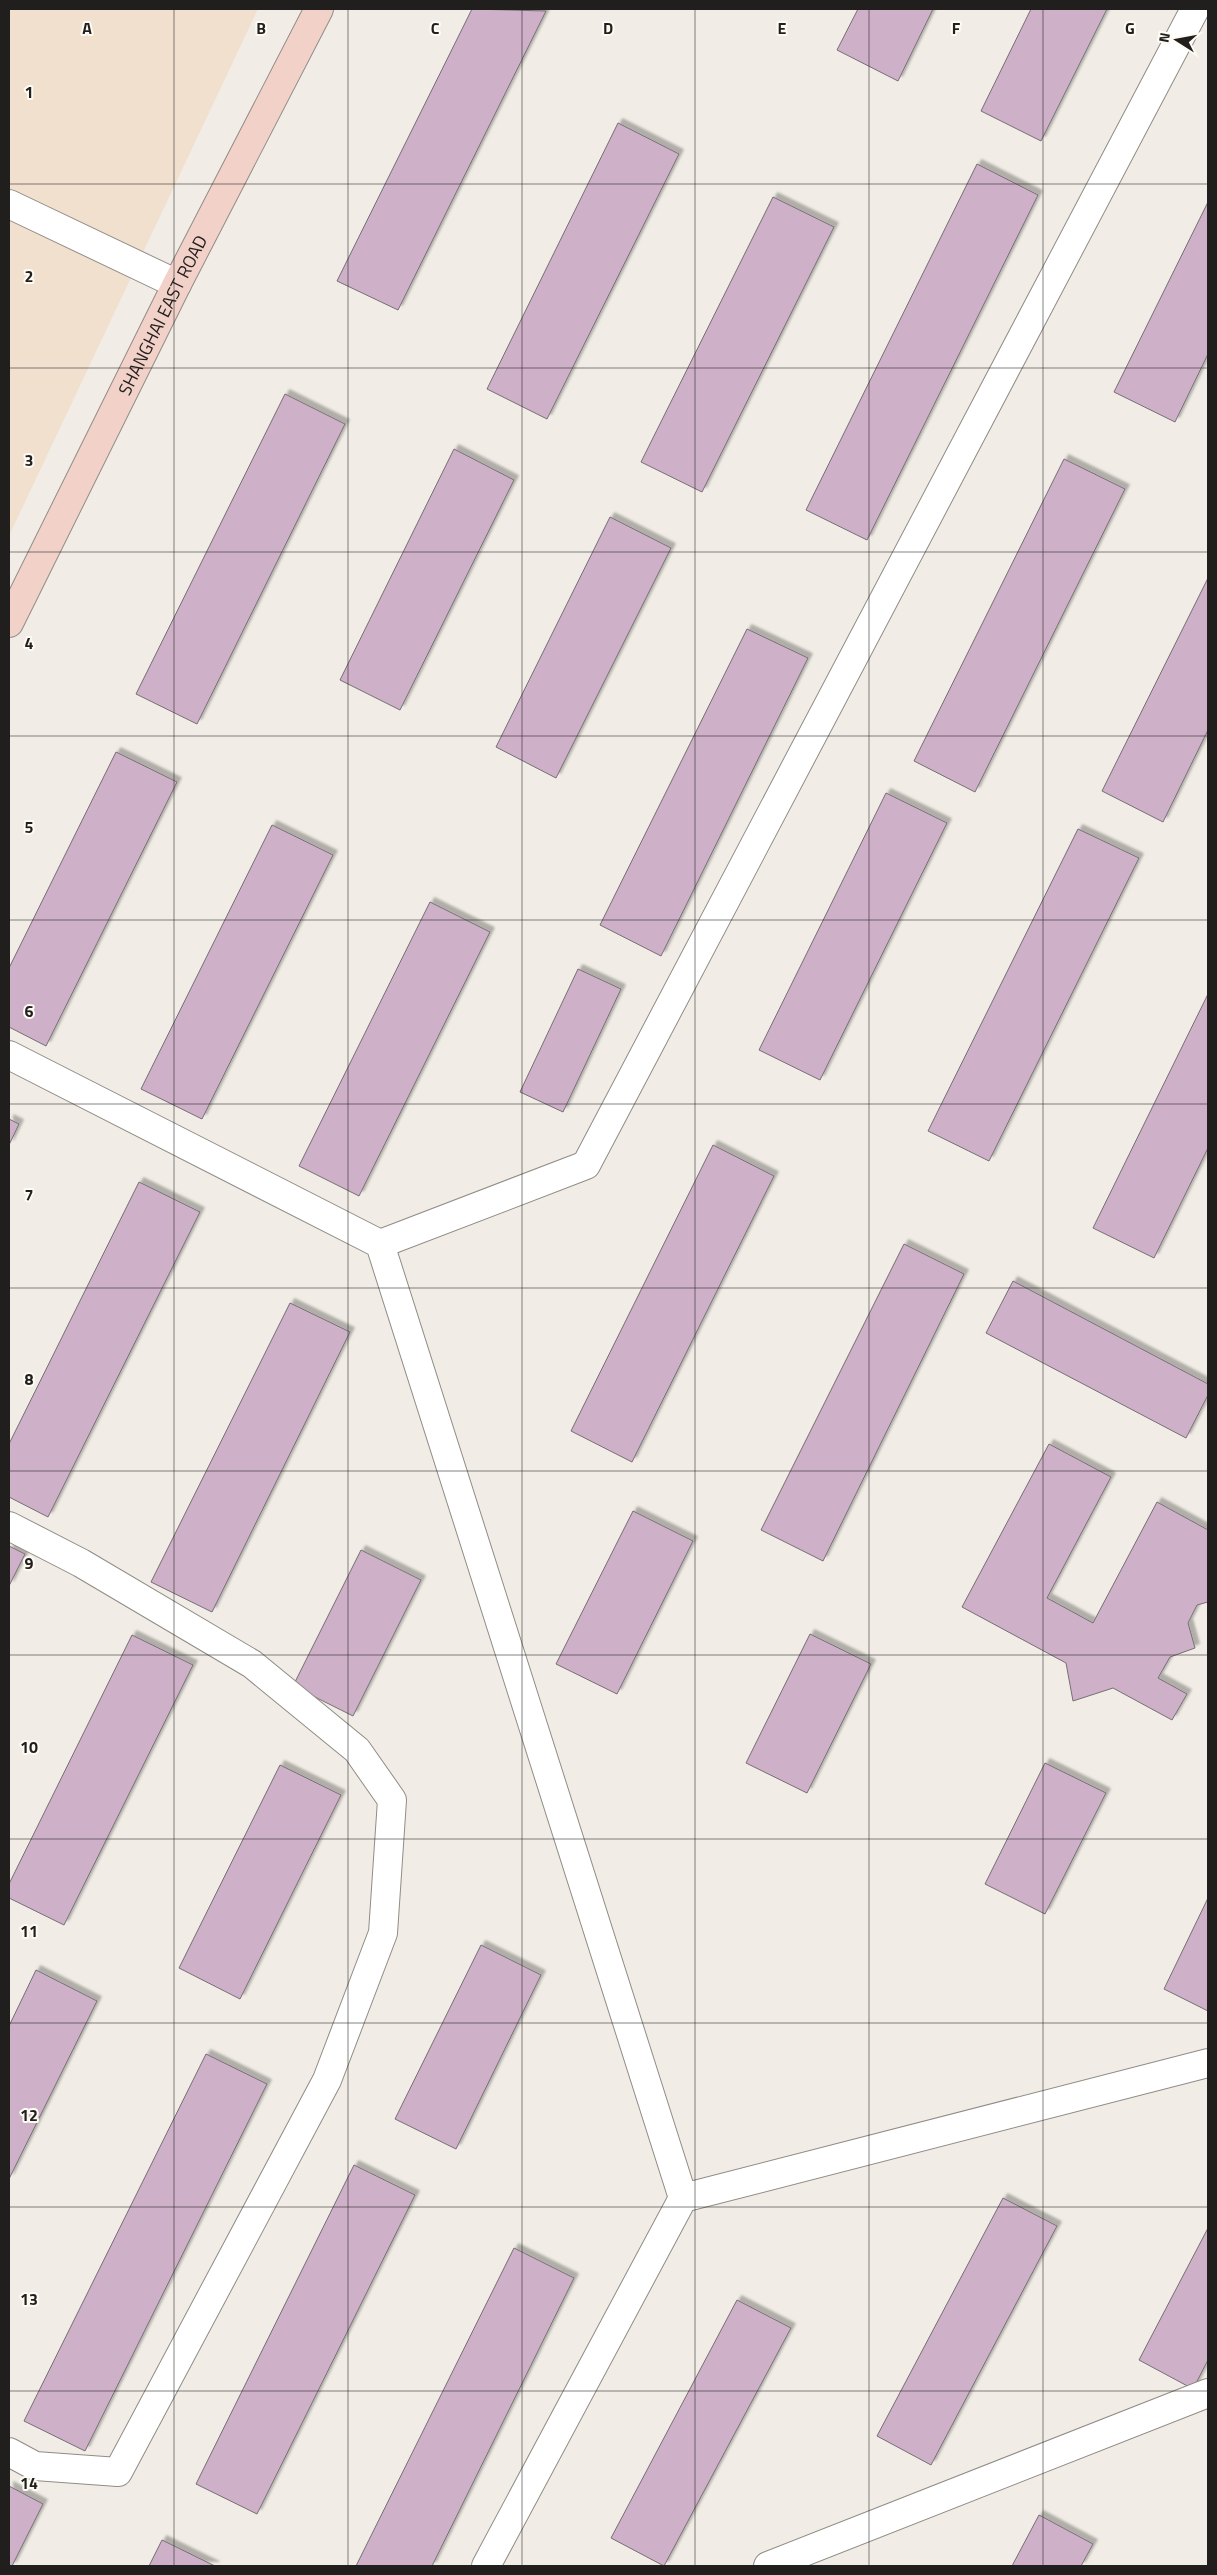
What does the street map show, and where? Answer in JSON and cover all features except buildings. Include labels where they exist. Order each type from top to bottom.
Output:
[{"type":"street","name":"SHANGHAI EAST ROAD","points":[[9,623],[177,284],[319,9]]},
{"type":"street","points":[[380,1244],[586,1164],[1194,9]]},
{"type":"street","points":[[9,204],[177,284]]},
{"type":"street","points":[[9,1055],[380,1244],[683,2198],[495,2563]]},
{"type":"street","points":[[9,1526],[81,1563],[252,1664],[357,1750],[392,1800],[383,1933],[327,2080],[118,2472],[35,2466],[9,2452]]},
{"type":"street","points":[[683,2198],[1208,2063]]},
{"type":"street","points":[[768,2566],[1208,2393]]},
{"type":"shaded area","points":[[9,9],[258,9],[9,536]]}]
